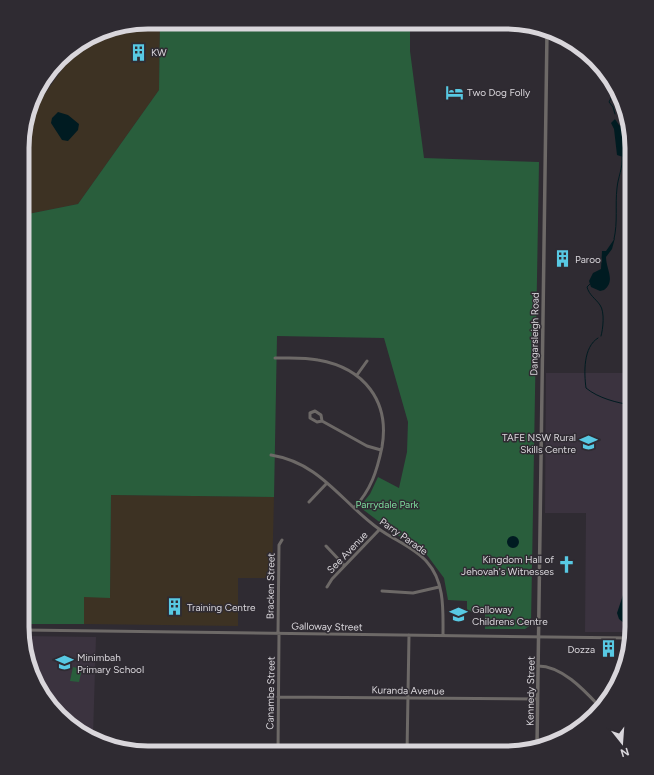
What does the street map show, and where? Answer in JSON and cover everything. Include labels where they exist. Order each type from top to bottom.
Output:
[{"type":"street","name":"Dangarsleigh Road","points":[[538,637],[547,36]]},
{"type":"street","points":[[275,358],[320,360],[337,365],[357,375],[368,387],[380,407],[384,423],[381,450],[374,478],[368,491],[354,508]]},
{"type":"street","points":[[357,375],[367,361]]},
{"type":"street","points":[[322,421],[321,415],[315,411],[310,413],[310,418],[317,422],[322,421],[367,446],[381,450]]},
{"type":"street","name":"Parry Parade","points":[[271,455],[289,458],[316,472],[380,530],[427,562],[440,587],[442,598],[443,635]]},
{"type":"street","points":[[309,502],[327,483]]},
{"type":"street","name":"See Avenue","points":[[327,587],[344,565],[380,530]]},
{"type":"street","name":"Bracken Street","points":[[278,634],[279,545],[282,540]]},
{"type":"street","points":[[326,546],[344,565]]},
{"type":"street","points":[[382,591],[413,593],[440,587]]},
{"type":"street","name":"Galloway Street","points":[[29,630],[625,638]]},
{"type":"street","name":"Canambe Street","points":[[278,634],[278,746]]},
{"type":"street","points":[[407,746],[409,635]]},
{"type":"street","name":"Kennedy Street","points":[[537,742],[538,637]]},
{"type":"street","points":[[538,666],[545,666],[559,672],[585,691],[596,703]]},
{"type":"street","name":"Kuranda Avenue","points":[[278,697],[537,699]]},
{"type":"shaded area","points":[[160,29],[159,90],[78,204],[29,214],[30,133],[38,104],[68,61],[82,49],[95,41],[125,31]]},
{"type":"shaded area","name":"TAFE NSW Rural Skills Centre","points":[[546,373],[625,373],[625,632],[585,632],[586,513],[545,513]]},
{"type":"shaded area","points":[[111,495],[274,497],[272,578],[238,578],[238,626],[84,624],[84,597],[110,597]]},
{"type":"shaded area","name":"Minimbah Primary School","points":[[30,636],[96,637],[93,733],[64,711],[45,686],[33,658]]},
{"type":"green space","name":"Parrydale Park","points":[[160,29],[410,29],[410,51],[424,158],[539,162],[531,625],[525,629],[485,629],[485,612],[467,612],[467,601],[448,600],[444,578],[424,551],[394,533],[361,508],[378,477],[399,488],[407,452],[408,422],[384,338],[277,336],[274,497],[111,495],[110,598],[84,597],[84,624],[29,624],[29,214],[78,204],[159,90]]},
{"type":"green space","points":[[73,667],[82,669],[79,682],[70,681]]},
{"type":"water","points":[[58,112],[68,115],[79,124],[78,130],[68,141],[62,140],[51,123],[52,118]]},
{"type":"water","points":[[615,119],[623,127],[625,158],[617,155],[614,129],[611,123]]},
{"type":"water","points":[[615,238],[612,249],[606,257],[610,275],[609,283],[604,290],[600,291],[591,287],[589,281],[593,273],[601,269],[602,251],[606,251]]},
{"type":"water","points":[[513,536],[517,538],[519,542],[517,546],[513,548],[509,546],[507,542],[509,538]]},
{"type":"water","points":[[623,595],[625,596],[625,624],[619,619],[617,613]]},
{"type":"waterway","points":[[611,98],[609,102],[613,107],[615,114]]},
{"type":"waterway","points":[[614,239],[616,226],[617,188],[622,165],[622,157]]},
{"type":"waterway","points":[[590,284],[587,287],[588,290],[600,305],[603,312],[601,336]]},
{"type":"waterway","points":[[598,338],[593,342],[587,354],[585,368],[586,388],[596,395],[608,400],[625,404]]},
{"type":"place","name":"KW","points":[[138,52]]},
{"type":"place","name":"Two Dog Folly","points":[[454,92]]},
{"type":"place","name":"Paroo","points":[[562,259]]},
{"type":"place","name":"TAFE NSW Rural Skills Centre","points":[[589,443]]},
{"type":"place","name":"Kingdom Hall of Jehovah's Witnesses","points":[[567,565]]},
{"type":"place","name":"Training Centre","points":[[174,607]]},
{"type":"place","name":"Galloway Childrens Centre","points":[[459,615]]},
{"type":"place","name":"Dozza","points":[[608,649]]},
{"type":"place","name":"Minimbah Primary School","points":[[64,663]]}]
